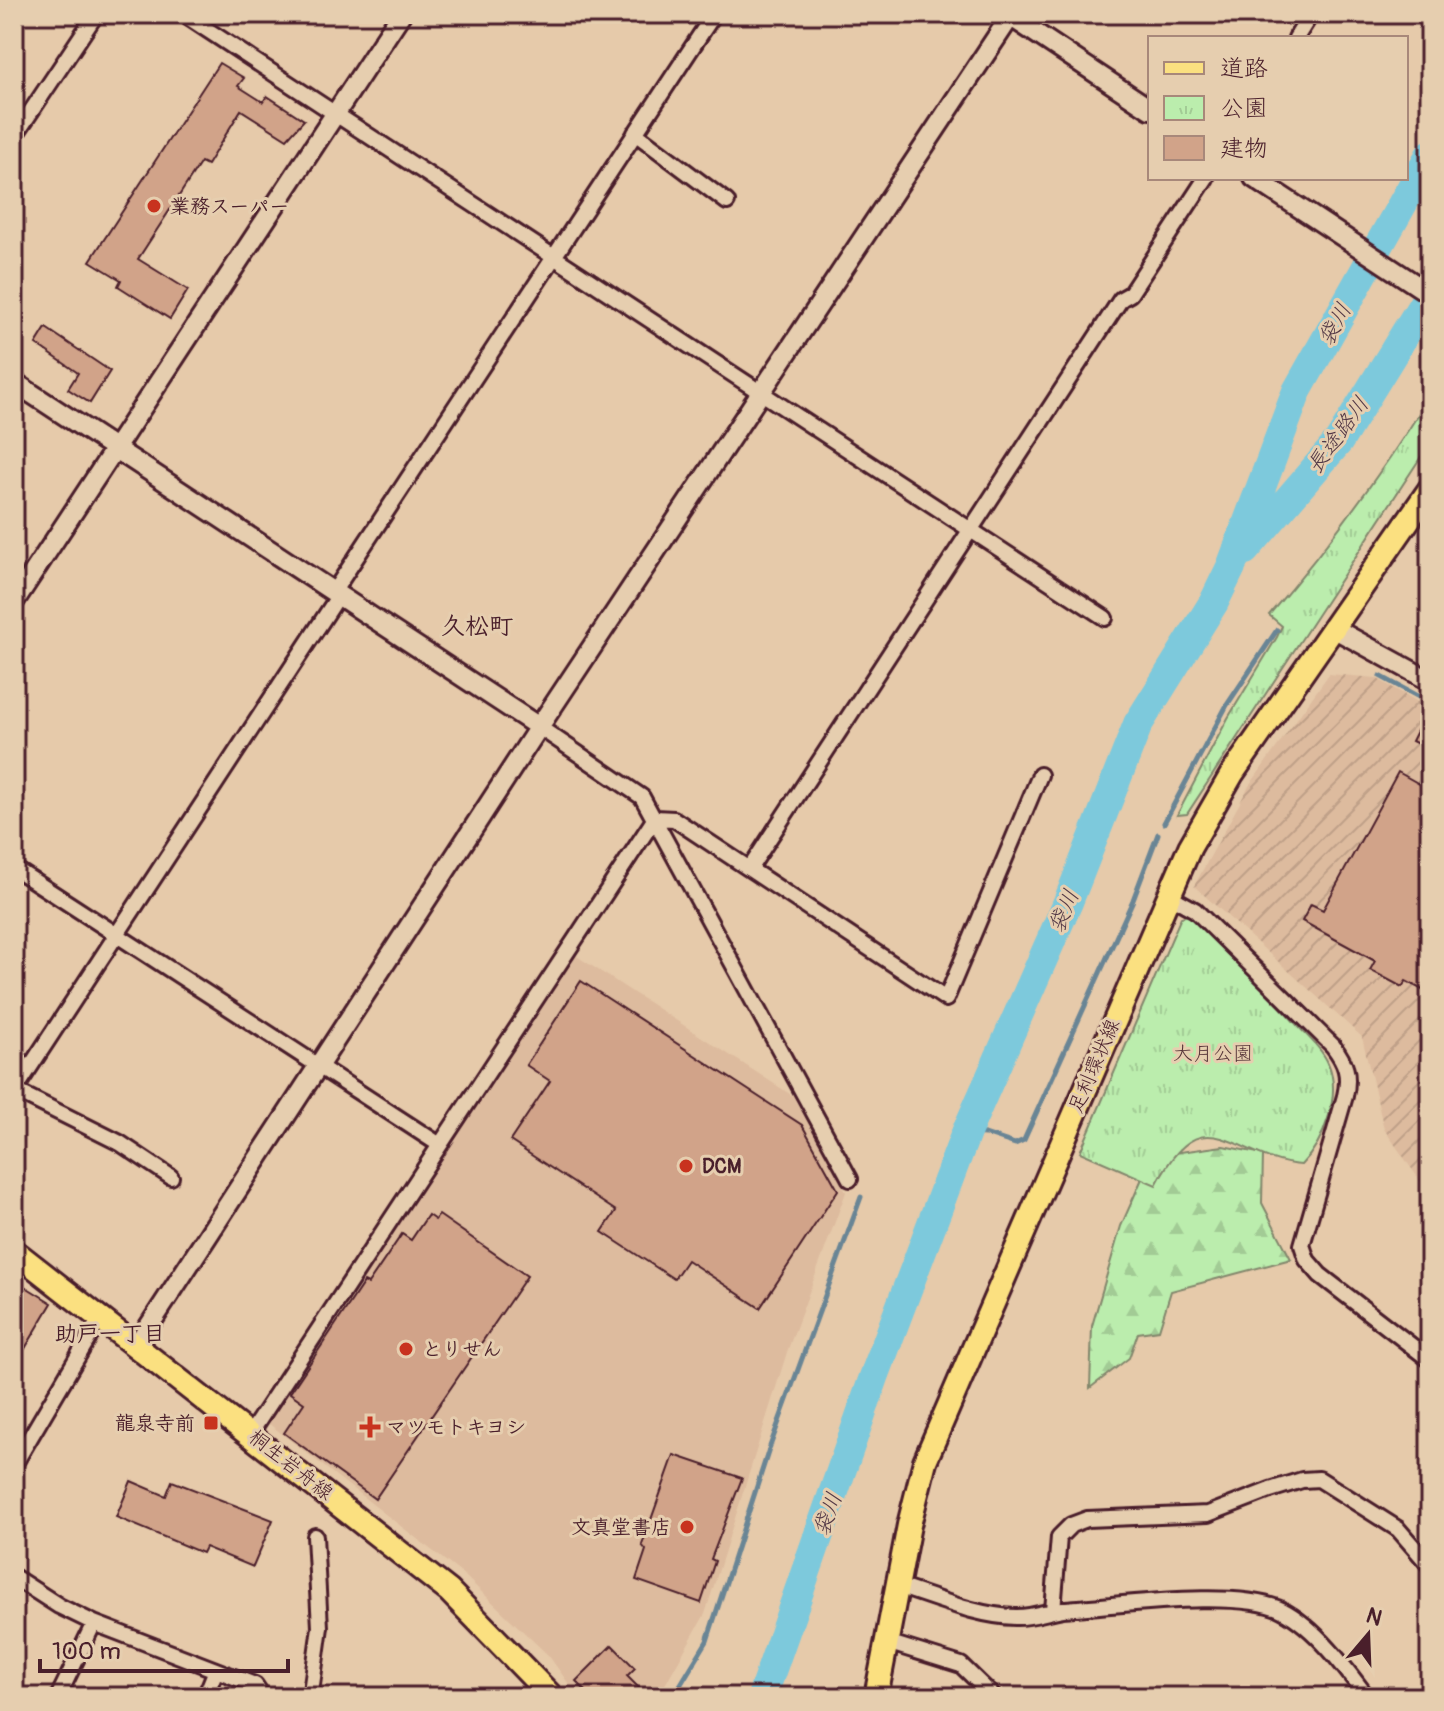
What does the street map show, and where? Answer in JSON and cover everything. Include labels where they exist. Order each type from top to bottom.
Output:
[{"type":"main road","name":"足利環状線","points":[[876,1697],[916,1493],[937,1431],[1168,895],[1210,808],[1430,489]]},
{"type":"main road","name":"桐生岩舟線","points":[[14,1251],[449,1591],[541,1693]]},
{"type":"street","points":[[14,137],[96,14]]},
{"type":"street","points":[[183,14],[1105,618]]},
{"type":"street","points":[[14,602],[401,14]]},
{"type":"street","points":[[171,1177],[120,1143],[14,1090],[117,936],[553,257],[714,14]]},
{"type":"street","points":[[1297,36],[1311,14]]},
{"type":"street","points":[[136,1346],[539,727],[1010,15],[1148,108]]},
{"type":"street","points":[[635,133],[727,202]]},
{"type":"street","points":[[750,868],[1121,299],[1130,294],[1205,180]]},
{"type":"street","points":[[1257,180],[1430,294]]},
{"type":"street","points":[[14,382],[642,797],[850,1179]]},
{"type":"street","points":[[1335,629],[1430,681]]},
{"type":"street","points":[[655,818],[674,819],[946,999],[1040,775]]},
{"type":"street","points":[[250,1434],[655,818]]},
{"type":"street","points":[[14,868],[440,1145]]},
{"type":"street","points":[[1168,895],[1195,910],[1345,1062],[1349,1081],[1302,1245],[1307,1260],[1320,1275],[1430,1360]]},
{"type":"street","points":[[16,1456],[101,1317]]},
{"type":"street","points":[[1053,1610],[1059,1537],[1071,1525],[1087,1519],[1208,1514],[1302,1480],[1319,1479],[1398,1529],[1430,1566]]},
{"type":"street","points":[[303,1697],[311,1692],[320,1627],[315,1536]]},
{"type":"street","points":[[14,1577],[59,1606],[94,1623],[255,1685],[263,1697]]},
{"type":"street","points":[[897,1586],[1016,1617],[1053,1610],[1204,1601],[1247,1602],[1278,1609],[1295,1618],[1367,1697]]},
{"type":"street","points":[[58,1697],[94,1623]]},
{"type":"street","points":[[887,1642],[961,1665],[994,1697]]},
{"type":"street","points":[[205,1697],[216,1670]]},
{"type":"shaded area","points":[[1329,674],[1376,678],[1430,709],[1430,1195],[1384,1129],[1362,1037],[1194,886],[1249,786]]},
{"type":"shaded area","points":[[575,955],[793,1096],[846,1192],[787,1352],[705,1614],[658,1697],[578,1697],[549,1656],[465,1576],[268,1423]]},
{"type":"green space","points":[[1430,396],[1430,443],[1187,814],[1177,815],[1228,718],[1277,637],[1282,626],[1269,615],[1354,508]]},
{"type":"green space","name":"大月公園","points":[[1189,915],[1284,1011],[1328,1063],[1332,1076],[1332,1103],[1317,1144],[1301,1165],[1278,1161],[1221,1138],[1205,1136],[1189,1142],[1173,1157],[1156,1185],[1080,1152],[1181,917]]},
{"type":"green space","points":[[1223,1146],[1263,1154],[1262,1203],[1291,1259],[1171,1291],[1159,1330],[1138,1333],[1129,1358],[1090,1388],[1092,1326],[1121,1226],[1144,1174],[1173,1153]]},
{"type":"building","points":[[219,63],[244,78],[238,86],[263,102],[267,96],[304,120],[287,139],[241,110],[207,165],[201,162],[138,259],[188,290],[170,319],[118,286],[121,280],[90,261]]},
{"type":"building","points":[[46,328],[110,371],[90,403],[68,389],[78,373],[36,344]]},
{"type":"building","points":[[1418,729],[1430,736],[1430,750],[1412,741]]},
{"type":"building","points":[[1398,772],[1430,790],[1430,994],[1406,981],[1402,987],[1370,970],[1375,961],[1302,921],[1311,904],[1323,910]]},
{"type":"building","name":"DCM","points":[[581,981],[802,1125],[838,1190],[760,1308],[687,1260],[674,1279],[602,1232],[616,1211],[510,1141],[550,1081],[526,1065]]},
{"type":"building","points":[[428,1215],[435,1220],[439,1215],[527,1276],[375,1499],[284,1433],[304,1403],[290,1393],[364,1282],[368,1284],[402,1234],[411,1240]]},
{"type":"building","points":[[21,1284],[52,1303],[14,1367],[14,1296]]},
{"type":"building","points":[[674,1455],[742,1478],[711,1559],[715,1561],[701,1603],[636,1580],[646,1550],[642,1545]]},
{"type":"building","points":[[131,1481],[166,1496],[172,1481],[273,1520],[253,1567],[205,1547],[202,1553],[116,1517]]},
{"type":"building","points":[[612,1645],[635,1668],[627,1676],[641,1690],[634,1697],[592,1697],[576,1681]]},
{"type":"waterway","name":"袋川","points":[[762,1697],[874,1377],[966,1133],[1068,902],[1138,724],[1214,602],[1231,567],[1297,391],[1430,155]]},
{"type":"waterway","name":"長途路川","points":[[1245,550],[1339,441],[1430,293]]},
{"type":"waterway","points":[[1164,823],[1227,705],[1277,630]]},
{"type":"waterway","points":[[1380,676],[1430,703]]},
{"type":"waterway","points":[[966,1133],[985,1134],[1015,1144],[1024,1140],[1133,900],[1158,834]]},
{"type":"waterway","points":[[673,1697],[707,1641],[769,1449],[861,1197]]},
{"type":"place","name":"業務スーパー","points":[[154,206]]},
{"type":"place","name":"DCM","points":[[686,1166]]},
{"type":"place","name":"とりせん","points":[[406,1349]]},
{"type":"place","name":"龍泉寺前","points":[[211,1423]]},
{"type":"place","name":"マツモトキヨシ","points":[[370,1427]]},
{"type":"place","name":"文真堂書店","points":[[687,1527]]},
{"type":"district","name":"久松町","points":[[477,626]]},
{"type":"district","name":"助戸一丁目","points":[[110,1334]]}]
